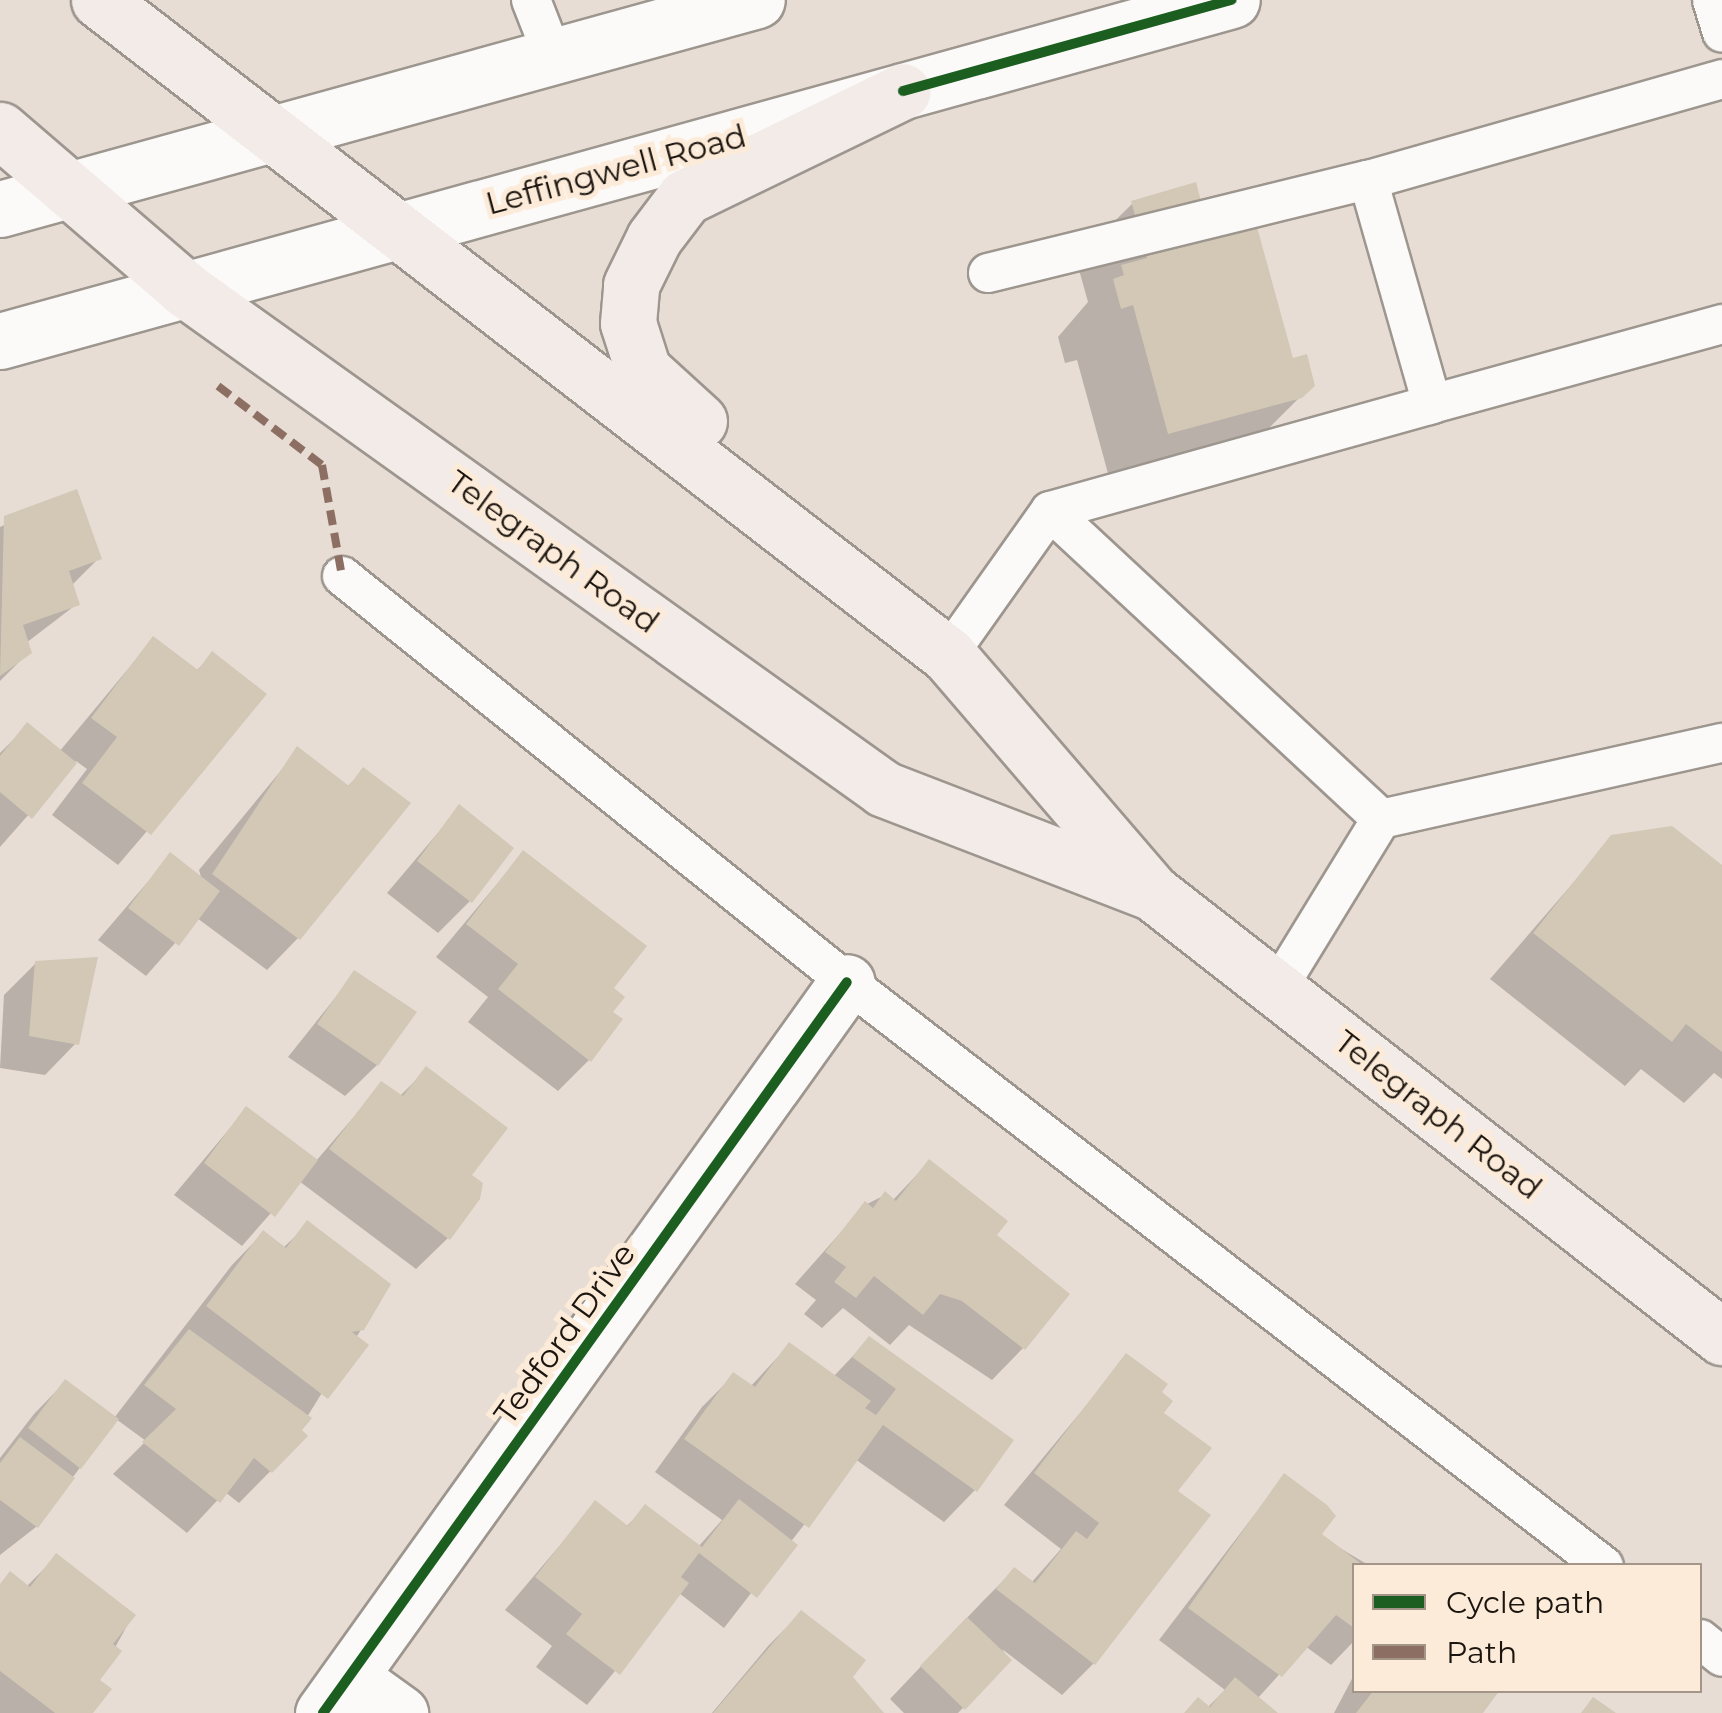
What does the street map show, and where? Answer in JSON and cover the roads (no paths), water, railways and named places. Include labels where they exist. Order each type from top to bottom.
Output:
[{"type":"main road","name":"Telegraph Road","points":[[98,0],[404,230],[948,655],[1154,893],[1722,1337]]},
{"type":"main road","points":[[0,209],[757,0]]},
{"type":"main road","name":"Leffingwell Road","points":[[0,341],[1232,0]]},
{"type":"main road","points":[[874,597],[643,370],[628,323],[631,285],[685,197],[903,91]]},
{"type":"main road","name":"Telegraph Road","points":[[0,130],[73,188],[186,290],[884,788],[1154,893]]},
{"type":"main road","name":"Tedford Drive","points":[[337,1695],[847,982]]},
{"type":"main road","points":[[337,1695],[400,1713]]},
{"type":"lane","points":[[532,0],[553,56]]},
{"type":"lane","points":[[1712,0],[1722,32]]},
{"type":"lane","points":[[988,273],[1368,180],[1722,80]]},
{"type":"lane","points":[[1368,180],[1432,404]]},
{"type":"lane","points":[[948,655],[1050,511],[1722,324]]},
{"type":"lane","points":[[1050,511],[1381,819]]},
{"type":"lane","points":[[342,576],[847,982],[1600,1563]]},
{"type":"lane","points":[[1277,990],[1381,819],[1722,743]]},
{"type":"lane","points":[[1702,1642],[1722,1657]]}]
